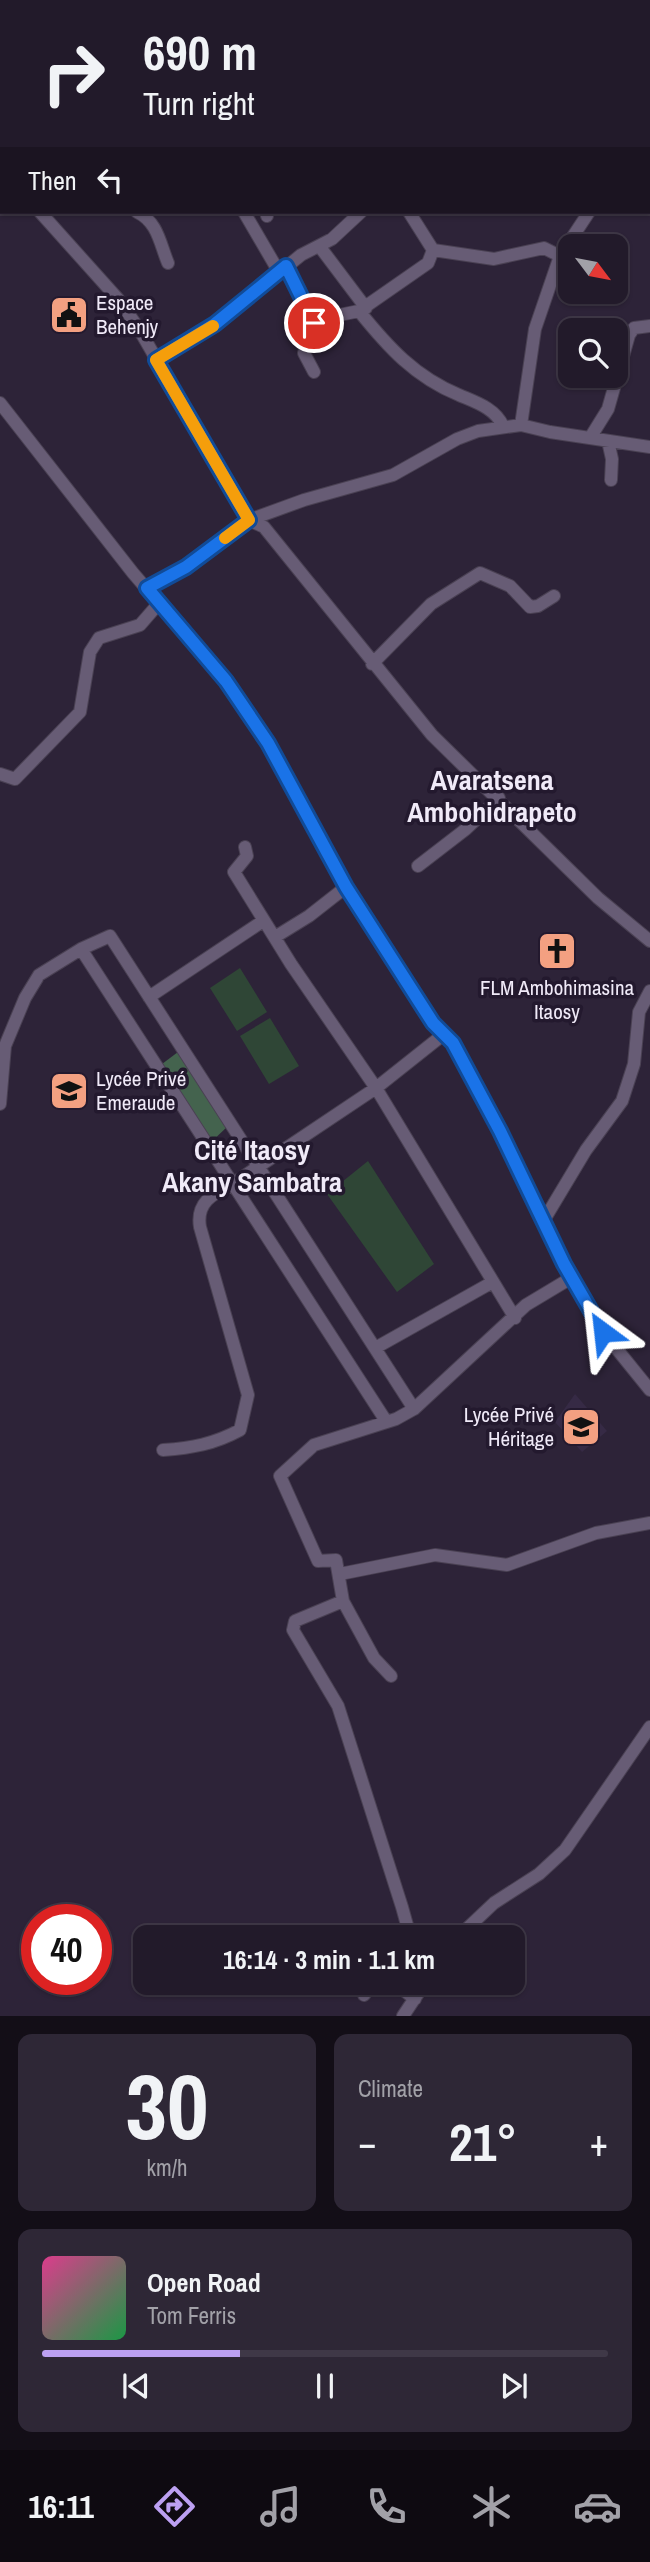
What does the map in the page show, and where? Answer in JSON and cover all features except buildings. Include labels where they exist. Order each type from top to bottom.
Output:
[{"type":"street","points":[[140,214],[148,220],[161,238],[168,263]]},
{"type":"street","points":[[245,214],[315,320]]},
{"type":"street","points":[[156,360],[215,324],[282,269],[307,251],[320,247],[359,214]]},
{"type":"street","points":[[410,214],[433,250],[494,259],[544,248],[558,255]]},
{"type":"street","points":[[574,234],[588,214]]},
{"type":"street","points":[[47,215],[118,299],[249,520],[264,527],[432,735],[598,898],[650,941]]},
{"type":"street","points":[[320,247],[362,310],[402,360],[440,386],[487,408],[503,426]]},
{"type":"street","points":[[315,320],[362,310],[428,262],[433,250]]},
{"type":"street","points":[[521,425],[531,374],[532,341],[558,262]]},
{"type":"street","points":[[314,372],[304,353],[315,320]]},
{"type":"street","points":[[590,438],[608,409],[629,335],[634,328],[650,326]]},
{"type":"street","points":[[0,403],[147,588],[226,681],[268,743],[346,887],[433,1023],[453,1043],[571,1278],[603,1332],[650,1390]]},
{"type":"street","points":[[147,588],[186,567],[249,520],[304,500],[370,484],[457,439],[503,426],[521,425],[650,447]]},
{"type":"street","points":[[608,441],[612,459],[611,480]]},
{"type":"street","points":[[372,664],[431,604],[480,573],[510,586],[530,607],[554,596]]},
{"type":"street","points":[[0,774],[15,779],[80,712],[90,652],[99,638],[140,625],[160,602]]},
{"type":"street","points":[[418,866],[466,829],[499,798]]},
{"type":"street","points":[[245,847],[247,856],[234,872],[263,921],[376,1087],[514,1318]]},
{"type":"street","points":[[275,937],[309,916],[346,887]]},
{"type":"street","points":[[149,997],[263,921]]},
{"type":"street","points":[[0,1104],[5,1046],[25,998],[39,975],[81,949],[110,936],[256,1166],[377,1347],[414,1409]]},
{"type":"street","points":[[81,949],[386,1421]]},
{"type":"street","points":[[544,1220],[586,1150],[622,1101],[634,1064],[639,1012],[650,991]]},
{"type":"street","points":[[163,1450],[194,1448],[221,1440],[240,1430],[248,1395],[199,1218],[201,1208],[210,1195],[231,1185],[376,1087],[444,1034]]},
{"type":"street","points":[[391,1676],[374,1658],[343,1601],[337,1560],[318,1561],[280,1476],[314,1445],[414,1409],[526,1305],[571,1278]]},
{"type":"street","points":[[377,1347],[491,1283]]},
{"type":"street","points":[[340,1574],[435,1555],[507,1565],[596,1533],[650,1523]]},
{"type":"street","points":[[343,1601],[295,1621],[293,1630],[338,1706],[407,1925]]},
{"type":"street","points":[[471,1925],[494,1903],[539,1874],[565,1850],[650,1727]]},
{"type":"street","points":[[410,1995],[415,1999]]},
{"type":"street","points":[[403,2016],[418,1995]]},
{"type":"shaded area","name":"Lycée Privé Héritage","points":[[575,1394],[607,1431],[582,1452],[555,1422]]},
{"type":"green space","points":[[240,968],[267,1012],[237,1031],[210,988]]},
{"type":"green space","points":[[270,1018],[299,1066],[269,1084],[240,1036]]},
{"type":"green space","points":[[178,1052],[228,1126],[208,1145],[158,1067]]},
{"type":"green space","points":[[368,1161],[434,1264],[397,1292],[327,1194]]},
{"type":"slow traffic","points":[[213,326],[156,360],[249,520],[225,538]]},
{"type":"place","name":"Espace Behenjy","points":[[69,315]]},
{"type":"place","name":"FLM Ambohimasina Itaosy","points":[[557,951]]},
{"type":"place","name":"Lycée Privé Emeraude","points":[[69,1091]]},
{"type":"place","name":"Lycée Privé Héritage","points":[[581,1427]]},
{"type":"district","name":"Avaratsena Ambohidrapeto","points":[[492,796]]},
{"type":"district","name":"Cité Itaosy Akany Sambatra","points":[[252,1166]]},
{"type":"route","points":[[314,323],[315,320],[286,266],[215,324],[156,360],[249,520],[186,567],[147,588],[226,681],[268,743],[346,887],[433,1023],[453,1043],[500,1131],[564,1264],[603,1332]]}]
